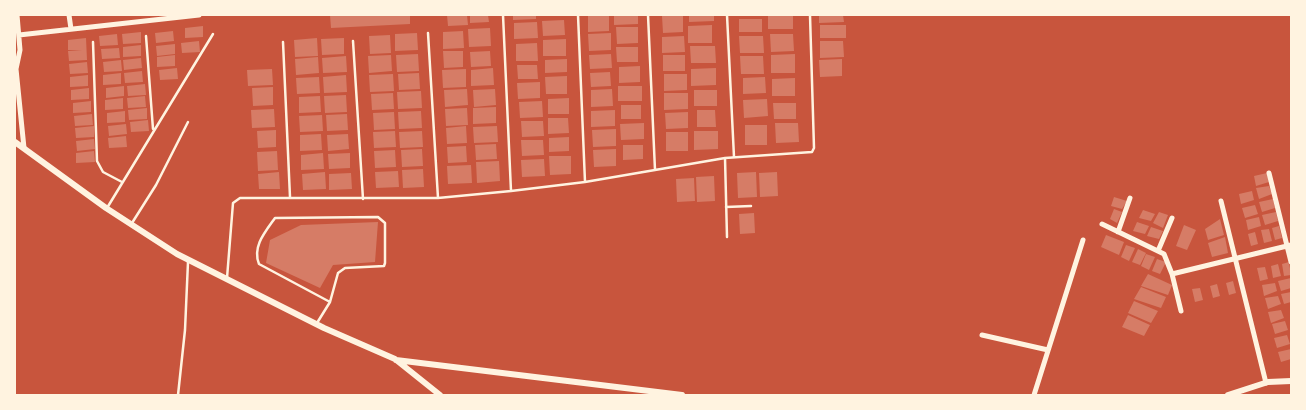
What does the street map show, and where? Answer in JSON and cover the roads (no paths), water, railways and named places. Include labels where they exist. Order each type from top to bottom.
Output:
[{"type":"street","points":[[17,15],[20,50],[16,68],[24,148]]},
{"type":"street","points":[[69,15],[71,29]]},
{"type":"street","points":[[19,35],[158,17],[199,15]]},
{"type":"street","points":[[15,142],[106,208],[188,260],[316,324],[395,360],[440,395]]},
{"type":"street","points":[[1269,173],[1289,245],[1291,262]]},
{"type":"street","points":[[1118,232],[1130,198]]},
{"type":"street","points":[[1222,201],[1266,383]]},
{"type":"street","points":[[1158,251],[1172,218]]},
{"type":"street","points":[[1102,224],[1164,254],[1172,274],[1181,311]]},
{"type":"street","points":[[1034,395],[1084,240]]},
{"type":"street","points":[[1172,274],[1289,245]]},
{"type":"street","points":[[982,335],[1048,350]]},
{"type":"street","points":[[395,360],[682,395]]},
{"type":"street","points":[[1228,395],[1266,383],[1291,381]]},
{"type":"lane","points":[[503,15],[512,191]]},
{"type":"lane","points":[[578,15],[585,182]]},
{"type":"lane","points":[[648,15],[655,170]]},
{"type":"lane","points":[[727,15],[734,157]]},
{"type":"lane","points":[[227,279],[232,203],[240,198],[438,198],[585,182],[725,158],[812,152],[814,148],[810,15]]},
{"type":"lane","points":[[428,33],[438,198]]},
{"type":"lane","points":[[106,208],[213,34]]},
{"type":"lane","points":[[146,36],[153,131]]},
{"type":"lane","points":[[354,41],[363,199]]},
{"type":"lane","points":[[93,42],[97,161],[103,172],[122,182]]},
{"type":"lane","points":[[284,42],[290,197]]},
{"type":"lane","points":[[132,225],[156,185],[188,122]]},
{"type":"lane","points":[[725,158],[727,237]]},
{"type":"lane","points":[[726,207],[751,206]]},
{"type":"lane","points":[[316,324],[330,302],[338,273],[341,269],[384,266],[385,224],[378,217],[275,218],[256,248],[256,257],[259,264],[330,302]]},
{"type":"lane","points":[[178,395],[185,330],[188,260]]}]
